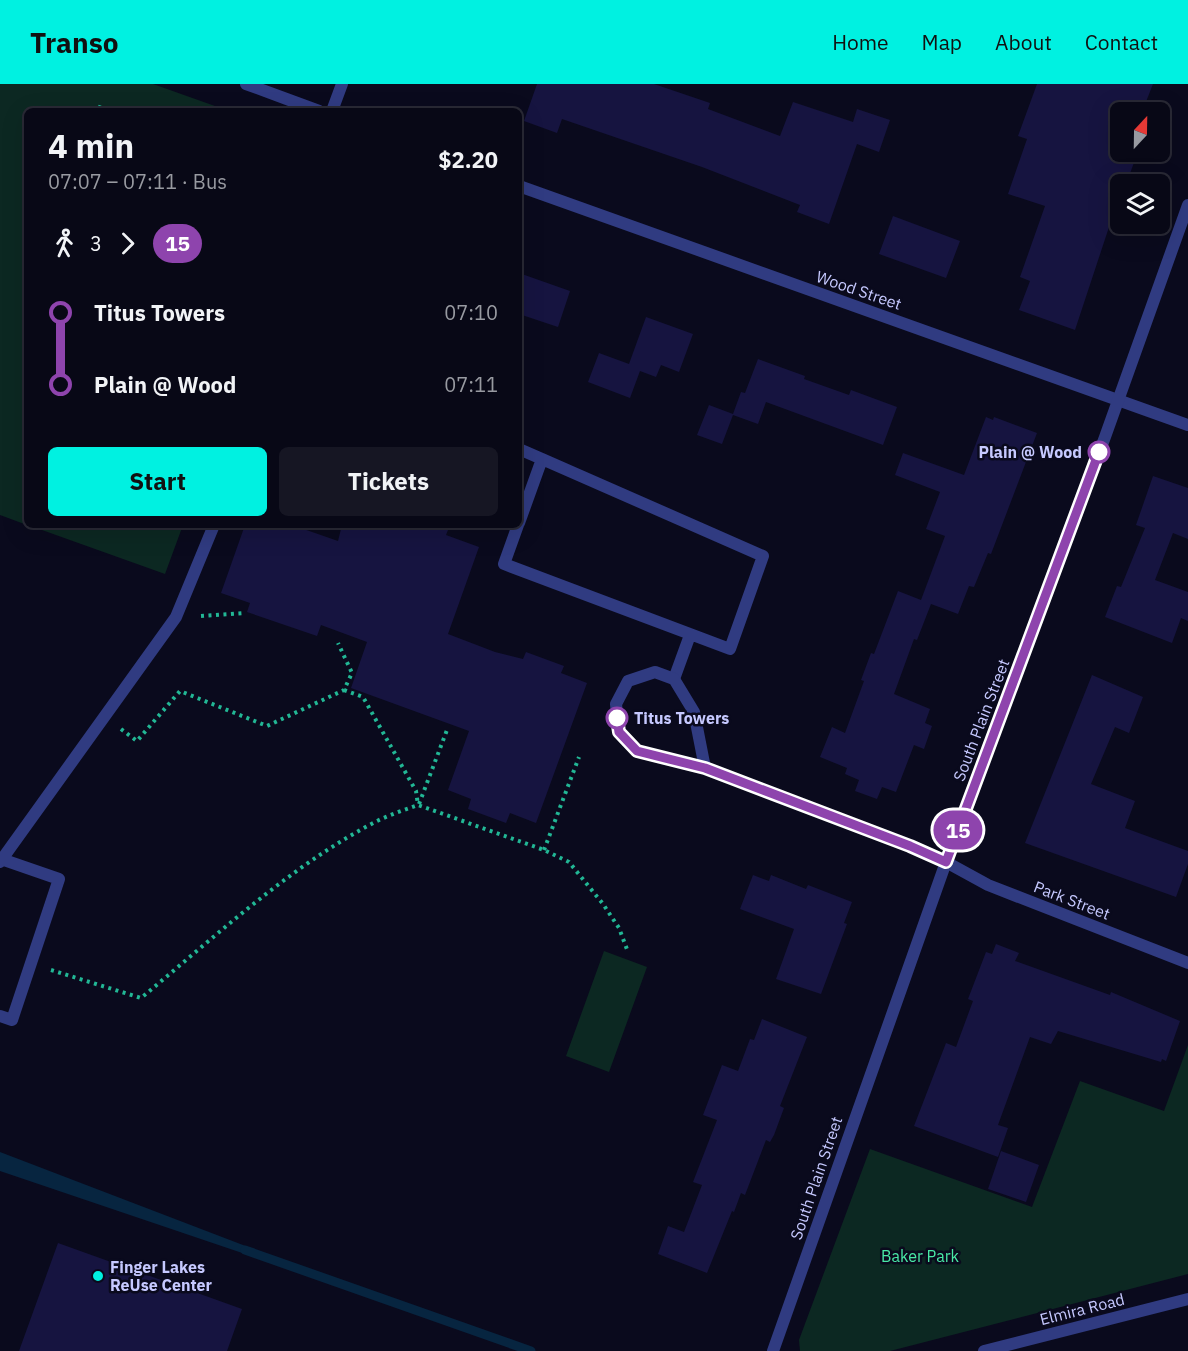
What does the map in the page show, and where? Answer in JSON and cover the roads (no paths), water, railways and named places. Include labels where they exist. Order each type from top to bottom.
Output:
[{"type":"street","points":[[246,84],[312,108]]},
{"type":"street","points":[[333,108],[342,84]]},
{"type":"street","name":"Wood Street","points":[[522,187],[1188,425]]},
{"type":"street","name":"South Plain Street","points":[[773,1351],[946,862],[1188,205]]},
{"type":"street","points":[[518,528],[504,564],[730,649],[763,555],[522,450]]},
{"type":"street","points":[[522,516],[542,459]]},
{"type":"street","points":[[0,1016],[12,1020],[59,879],[1,861],[176,617],[213,528]]},
{"type":"street","points":[[690,635],[674,679],[694,712],[705,768]]},
{"type":"street","name":"Park Street","points":[[674,679],[655,672],[628,681],[616,704],[619,732],[637,751],[705,768],[910,846],[988,885],[1188,963]]},
{"type":"street","name":"Elmira Road","points":[[984,1351],[1188,1299]]},
{"type":"water","points":[[0,1152],[256,1250],[254,1257],[0,1171]]},
{"type":"waterway","points":[[245,1250],[531,1351]]},
{"type":"place","name":"Plain @ Wood","points":[[1099,452]]},
{"type":"place","name":"Titus Towers","points":[[617,718]]},
{"type":"place","name":"Finger Lakes ReUse Center","points":[[98,1276]]},
{"type":"park label","name":"Baker Park","points":[[920,1256]]}]
